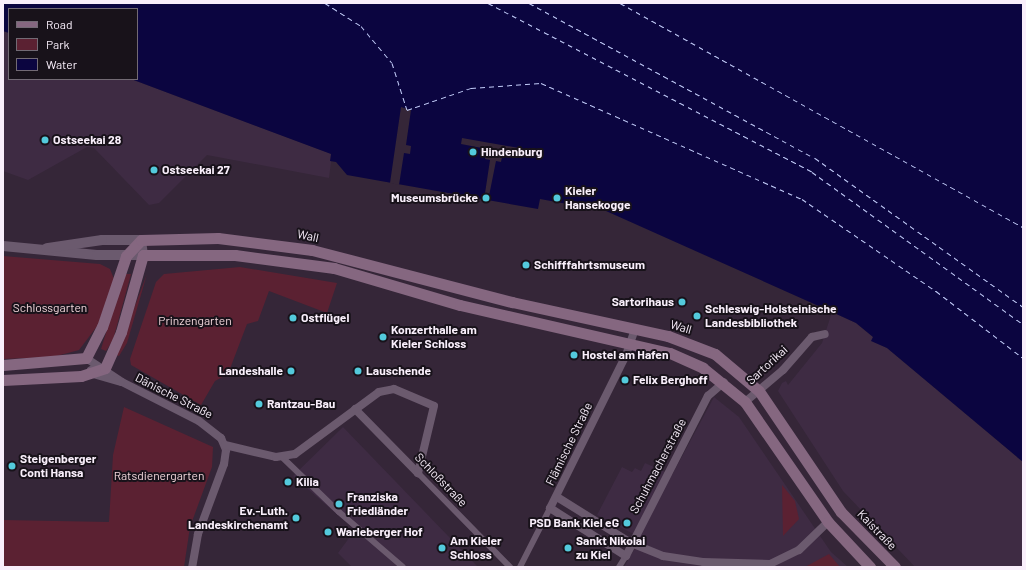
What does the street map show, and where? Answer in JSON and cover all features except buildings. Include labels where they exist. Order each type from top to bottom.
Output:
[{"type":"main road","name":"Wall","points":[[141,240],[218,238],[274,243],[486,296],[668,336],[715,354],[759,390],[841,512]]},
{"type":"main road","points":[[3,365],[86,358],[102,327],[126,256],[141,240]]},
{"type":"main road","points":[[3,380],[92,374],[105,368],[121,332],[143,255],[235,255],[311,264],[351,272],[484,311],[670,353],[724,382],[746,402],[828,522],[870,567]]},
{"type":"main road","name":"Kaistraße","points":[[841,512],[895,567]]},
{"type":"street","name":"Wall","points":[[47,248],[119,239],[141,240]]},
{"type":"street","points":[[3,246],[47,248],[69,253],[126,256],[143,255],[141,240]]},
{"type":"street","points":[[484,311],[486,296]]},
{"type":"street","name":"Flämische Straße","points":[[520,567],[557,497],[631,343],[635,329]]},
{"type":"street","name":"Sartorikai","points":[[746,402],[812,337],[825,334]]},
{"type":"street","points":[[86,358],[92,374]]},
{"type":"street","name":"Dänische Straße","points":[[86,358],[105,368],[122,382],[214,430],[225,445]]},
{"type":"street","name":"Dänische Straße","points":[[92,374],[122,382]]},
{"type":"street","name":"Schuhmacherstraße","points":[[619,567],[708,396],[724,382]]},
{"type":"street","points":[[282,457],[309,447],[355,409],[388,389],[434,406],[418,473]]},
{"type":"street","name":"Schloßstraße","points":[[355,409],[510,567]]},
{"type":"street","points":[[192,567],[198,534],[224,464],[225,445],[282,457],[339,512],[403,567]]},
{"type":"street","points":[[557,497],[631,543],[663,556],[703,562],[770,566],[813,539],[828,522],[841,512]]},
{"type":"street","points":[[550,508],[626,556]]},
{"type":"shaded area","points":[[3,31],[8,33],[8,80],[134,80],[332,154],[329,178],[207,155],[159,203],[149,205],[94,148],[87,147],[28,180],[3,171]]},
{"type":"shaded area","points":[[832,312],[856,323],[873,337],[872,341],[887,348],[1023,462],[1023,567],[915,567],[843,491],[778,391],[782,383],[786,381],[788,385],[822,343]]},
{"type":"shaded area","points":[[714,397],[739,417],[831,552],[848,567],[624,567],[641,538],[597,515],[622,467],[632,472],[635,468],[641,471],[645,463],[672,475]]},
{"type":"shaded area","points":[[343,427],[478,567],[352,567],[338,553],[355,530],[293,476]]},
{"type":"green space","name":"Schlossgarten","points":[[3,256],[100,264],[110,269],[114,279],[98,325],[79,350],[53,357],[3,359]]},
{"type":"green space","name":"Prinzengarten","points":[[240,267],[337,283],[327,313],[269,291],[258,321],[247,324],[228,374],[215,381],[201,405],[131,365],[130,359],[156,282],[164,274]]},
{"type":"green space","points":[[124,274],[131,274],[113,340],[106,351],[101,349]]},
{"type":"green space","points":[[147,274],[127,343],[119,356],[116,355]]},
{"type":"green space","name":"Ratsdienergarten","points":[[124,407],[213,447],[212,467],[190,527],[184,567],[3,567],[3,520],[109,522],[113,455]]},
{"type":"green space","points":[[782,485],[795,501],[799,519],[783,536]]},
{"type":"green space","points":[[829,554],[840,567],[805,567]]},
{"type":"water","points":[[3,3],[1023,3],[1023,462],[887,348],[871,341],[873,337],[856,323],[606,211],[540,199],[538,209],[347,175],[336,162],[330,161],[331,154],[134,80],[138,80],[138,8],[8,8],[8,33],[3,31]]},
{"type":"pier","points":[[401,107],[411,110],[406,145],[411,146],[410,154],[404,153],[399,185],[390,183]]},
{"type":"pier","points":[[462,138],[530,150],[529,156],[503,152],[501,162],[496,161],[488,201],[484,200],[490,160],[485,159],[487,149],[461,144]]},
{"type":"ferry route","points":[[325,3],[361,26],[392,63],[407,110],[471,88],[541,83],[802,199],[936,291],[1023,358]]},
{"type":"ferry route","points":[[488,3],[812,172],[1023,324]]},
{"type":"ferry route","points":[[529,3],[815,158],[1023,307]]},
{"type":"ferry route","points":[[620,3],[1023,227]]},
{"type":"place","name":"Ostseekai 28","points":[[45,140]]},
{"type":"place","name":"Hindenburg","points":[[473,152]]},
{"type":"place","name":"Ostseekai 27","points":[[154,170]]},
{"type":"place","name":"Museumsbrücke","points":[[486,198]]},
{"type":"place","name":"Kieler Hansekogge","points":[[557,198]]},
{"type":"place","name":"Schifffahrtsmuseum","points":[[526,265]]},
{"type":"place","name":"Sartorihaus","points":[[682,302]]},
{"type":"place","name":"Schleswig-Holsteinische Landesbibliothek","points":[[697,316]]},
{"type":"place","name":"Ostflügel","points":[[293,318]]},
{"type":"place","name":"Konzerthalle am Kieler Schloss","points":[[383,337]]},
{"type":"place","name":"Hostel am Hafen","points":[[574,355]]},
{"type":"place","name":"Landeshalle","points":[[291,371]]},
{"type":"place","name":"Lauschende","points":[[358,371]]},
{"type":"place","name":"Felix Berghoff","points":[[625,380]]},
{"type":"place","name":"Rantzau-Bau","points":[[259,404]]},
{"type":"place","name":"Steigenberger Conti Hansa","points":[[12,466]]},
{"type":"place","name":"Kilia","points":[[288,482]]},
{"type":"place","name":"Franziska Friedländer","points":[[339,504]]},
{"type":"place","name":"Ev.-Luth. Landeskirchenamt","points":[[296,518]]},
{"type":"place","name":"PSD Bank Kiel eG","points":[[627,523]]},
{"type":"place","name":"Warleberger Hof","points":[[328,532]]},
{"type":"place","name":"Am Kieler Schloss","points":[[442,548]]},
{"type":"place","name":"Sankt Nikolai zu Kiel","points":[[568,548]]}]
